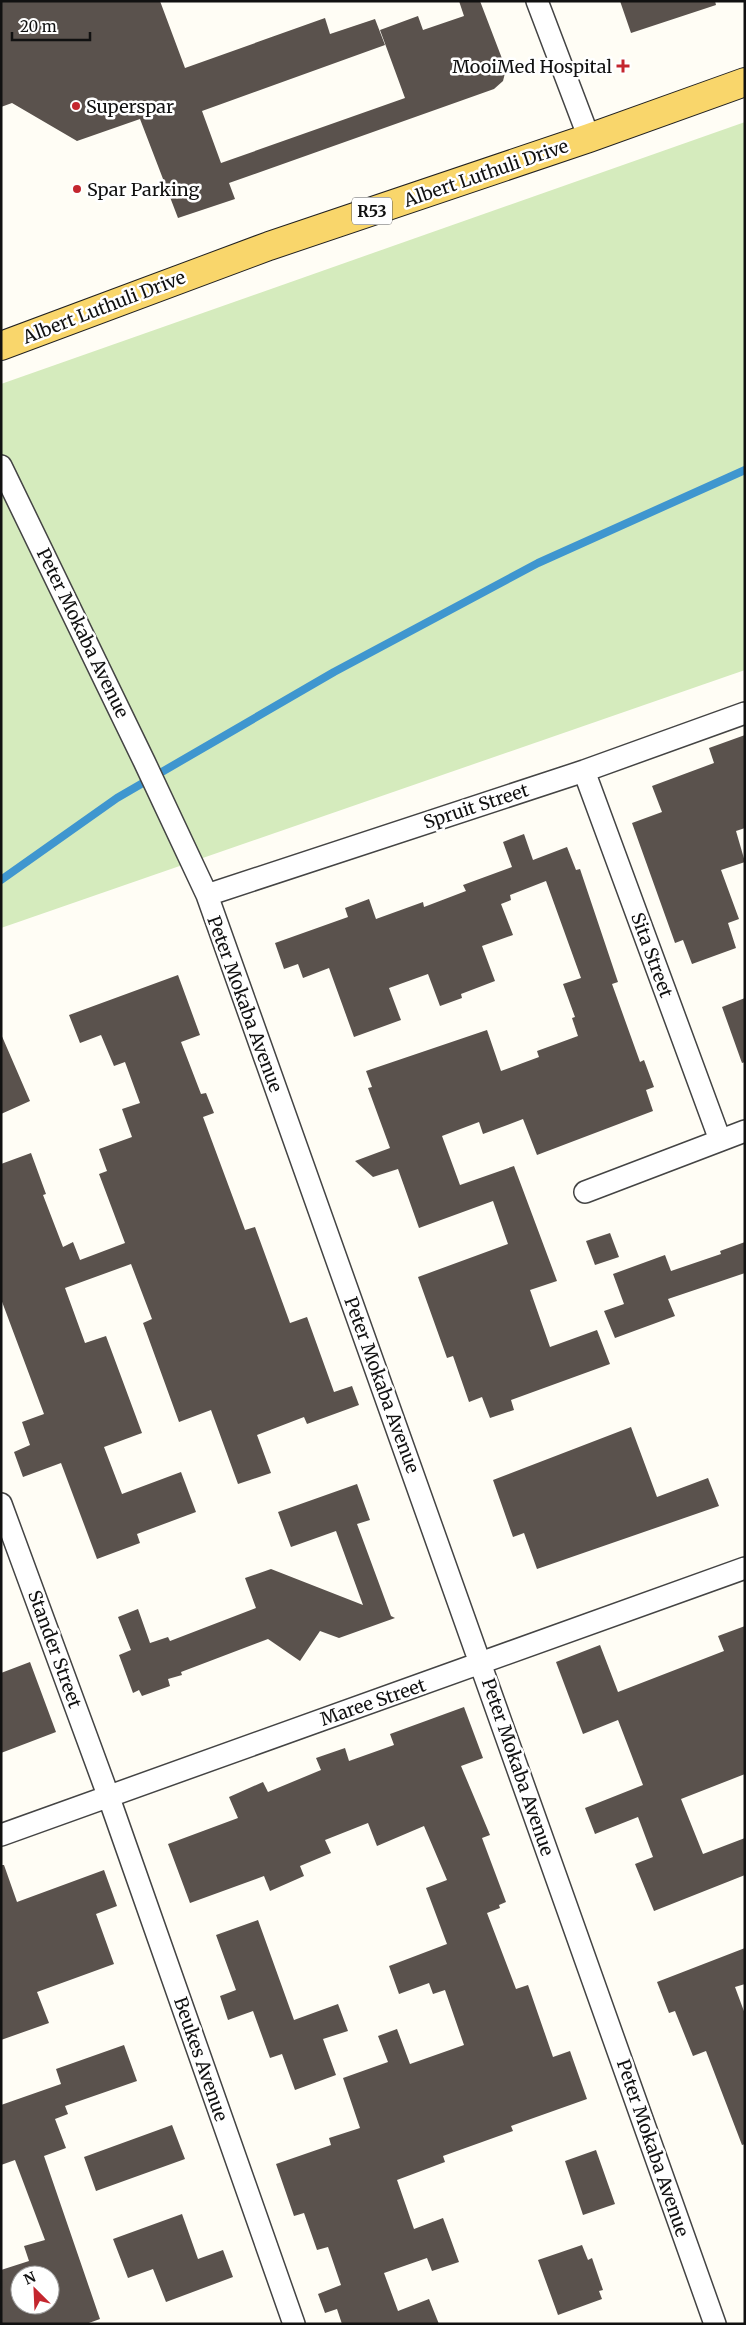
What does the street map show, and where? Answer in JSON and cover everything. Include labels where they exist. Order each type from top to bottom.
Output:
[{"type":"main road","name":"Albert Luthuli Drive","points":[[1,346],[269,246],[589,138],[745,82]]},
{"type":"street","points":[[537,1],[589,138]]},
{"type":"street","name":"Peter Mokaba Avenue","points":[[1,466],[174,822],[207,895],[482,1664],[715,2324]]},
{"type":"street","name":"Spruit Street","points":[[207,895],[584,771],[745,712]]},
{"type":"street","name":"Sita Street","points":[[584,771],[720,1140]]},
{"type":"street","points":[[585,1192],[745,1131]]},
{"type":"street","name":"Stander Street","points":[[1,1504],[108,1795]]},
{"type":"street","name":"Maree Street","points":[[1,1835],[108,1795],[482,1664],[745,1568]]},
{"type":"street","name":"Beukes Avenue","points":[[108,1795],[294,2324]]},
{"type":"green space","points":[[745,122],[745,670],[1,928],[1,384]]},
{"type":"building","points":[[1,1],[160,1],[185,68],[325,18],[330,34],[375,19],[385,45],[202,111],[221,163],[405,98],[380,30],[418,16],[423,30],[464,16],[459,1],[480,1],[506,69],[503,81],[494,89],[229,183],[235,199],[178,218],[140,119],[77,141],[12,103],[1,107]]},
{"type":"building","points":[[620,1],[715,1],[716,5],[631,33]]},
{"type":"building","points":[[745,735],[745,828],[736,831],[745,862],[721,870],[739,919],[728,923],[736,948],[692,964],[683,940],[675,943],[632,823],[662,812],[652,786],[714,763],[709,748]]},
{"type":"building","points":[[524,834],[533,860],[567,847],[576,870],[580,869],[618,982],[612,984],[640,1062],[644,1060],[654,1087],[646,1090],[653,1111],[537,1155],[523,1119],[483,1134],[479,1122],[442,1136],[460,1185],[514,1166],[557,1281],[530,1290],[550,1347],[597,1330],[610,1364],[511,1400],[514,1410],[490,1418],[482,1397],[469,1402],[453,1356],[447,1358],[418,1277],[508,1244],[493,1201],[419,1228],[398,1169],[373,1177],[355,1161],[390,1148],[368,1088],[372,1087],[366,1071],[487,1030],[501,1071],[539,1057],[537,1051],[578,1036],[572,1018],[575,1017],[563,984],[581,978],[546,881],[510,895],[511,900],[501,904],[513,935],[482,946],[495,981],[461,994],[462,998],[440,1006],[428,974],[389,988],[401,1020],[354,1037],[329,968],[303,978],[298,964],[284,969],[275,943],[348,917],[345,908],[369,899],[376,919],[423,902],[424,907],[466,891],[463,885],[512,867],[503,842]]},
{"type":"building","points":[[178,975],[200,1035],[181,1042],[201,1094],[206,1093],[214,1113],[203,1117],[245,1230],[255,1227],[290,1323],[307,1317],[334,1392],[352,1386],[359,1405],[307,1424],[304,1417],[257,1435],[271,1473],[238,1484],[211,1410],[179,1422],[143,1323],[152,1319],[131,1264],[65,1288],[85,1343],[106,1336],[142,1433],[104,1447],[122,1494],[181,1472],[196,1512],[137,1534],[140,1543],[97,1559],[61,1463],[23,1477],[14,1452],[30,1445],[22,1422],[44,1414],[1,1299],[1,1164],[31,1153],[46,1194],[43,1195],[63,1247],[73,1242],[80,1260],[125,1243],[99,1174],[107,1171],[99,1149],[132,1137],[122,1109],[140,1103],[125,1062],[114,1066],[101,1035],[80,1043],[69,1015]]},
{"type":"building","points":[[745,998],[745,1062],[742,1063],[722,1007]]},
{"type":"building","points":[[1,1034],[30,1101],[1,1114]]},
{"type":"building","points":[[610,1233],[619,1257],[595,1265],[586,1241]]},
{"type":"building","points":[[745,1242],[745,1273],[668,1299],[675,1316],[615,1338],[604,1311],[624,1304],[613,1274],[665,1255],[671,1271],[721,1254],[720,1251]]},
{"type":"building","points":[[631,1427],[657,1497],[708,1478],[719,1506],[537,1569],[524,1533],[513,1537],[493,1480]]},
{"type":"building","points":[[357,1484],[370,1520],[357,1524],[391,1616],[395,1618],[339,1638],[320,1631],[300,1661],[268,1639],[181,1672],[182,1675],[168,1679],[170,1686],[142,1696],[139,1690],[133,1693],[119,1655],[131,1650],[118,1617],[138,1609],[150,1643],[168,1637],[170,1641],[256,1608],[245,1578],[271,1569],[363,1605],[336,1531],[291,1547],[278,1512]]},
{"type":"building","points":[[745,1626],[745,1774],[681,1799],[703,1854],[745,1838],[745,1875],[654,1911],[635,1864],[653,1857],[638,1817],[595,1834],[585,1808],[643,1785],[618,1720],[583,1734],[556,1662],[600,1645],[618,1692],[724,1651],[718,1636]]},
{"type":"building","points":[[30,1662],[56,1732],[1,1753],[1,1673]]},
{"type":"building","points":[[464,1707],[483,1758],[461,1766],[490,1835],[482,1838],[506,1902],[499,1905],[500,1908],[487,1913],[516,1989],[528,1985],[553,2057],[570,2051],[587,2099],[511,2126],[513,2131],[443,2156],[445,2162],[397,2180],[414,2229],[443,2218],[459,2262],[432,2271],[427,2258],[384,2273],[398,2311],[429,2299],[439,2324],[342,2324],[337,2309],[325,2313],[318,2294],[341,2285],[328,2247],[317,2250],[304,2213],[294,2216],[276,2164],[331,2145],[329,2138],[360,2128],[343,2078],[388,2062],[378,2036],[397,2029],[410,2064],[464,2045],[445,1990],[433,1994],[429,1983],[399,1994],[389,1966],[447,1944],[426,1888],[447,1880],[424,1826],[377,1846],[368,1823],[325,1840],[331,1853],[300,1866],[304,1876],[270,1891],[264,1876],[190,1903],[168,1844],[238,1818],[229,1797],[263,1782],[268,1792],[321,1770],[316,1758],[345,1748],[349,1761],[394,1745],[390,1734]]},
{"type":"building","points":[[1,1865],[4,1865],[17,1902],[104,1870],[117,1906],[96,1914],[114,1964],[37,1992],[49,2023],[1,2040]]},
{"type":"building","points":[[258,1920],[294,2020],[338,2004],[348,2031],[323,2039],[336,2075],[295,2090],[282,2054],[270,2058],[253,2011],[228,2020],[220,1996],[236,1990],[216,1935]]},
{"type":"building","points":[[745,1948],[745,1984],[735,1987],[745,2014],[745,2144],[742,2145],[706,2051],[693,2056],[675,2011],[669,2013],[657,1982]]},
{"type":"building","points":[[124,2045],[137,2081],[65,2106],[68,2114],[55,2119],[66,2148],[44,2156],[100,2319],[86,2324],[1,2324],[1,2270],[10,2267],[10,2315],[60,2315],[60,2265],[17,2265],[29,2261],[24,2246],[45,2240],[15,2160],[1,2165],[1,2105],[61,2084],[56,2069]]},
{"type":"building","points":[[172,2125],[185,2159],[96,2191],[84,2157]]},
{"type":"building","points":[[596,2150],[615,2204],[583,2215],[565,2161]]},
{"type":"building","points":[[182,2214],[198,2259],[223,2250],[233,2277],[166,2302],[153,2269],[128,2278],[113,2239]]},
{"type":"building","points":[[582,2245],[588,2260],[592,2258],[603,2290],[599,2291],[602,2299],[558,2315],[538,2260]]},
{"type":"waterway","points":[[1,880],[117,798],[334,672],[538,563],[745,470]]},
{"type":"place","name":"MooiMed Hospital","points":[[623,66]]},
{"type":"place","name":"Superspar","points":[[76,106]]},
{"type":"place","name":"Spar Parking","points":[[77,189]]}]
